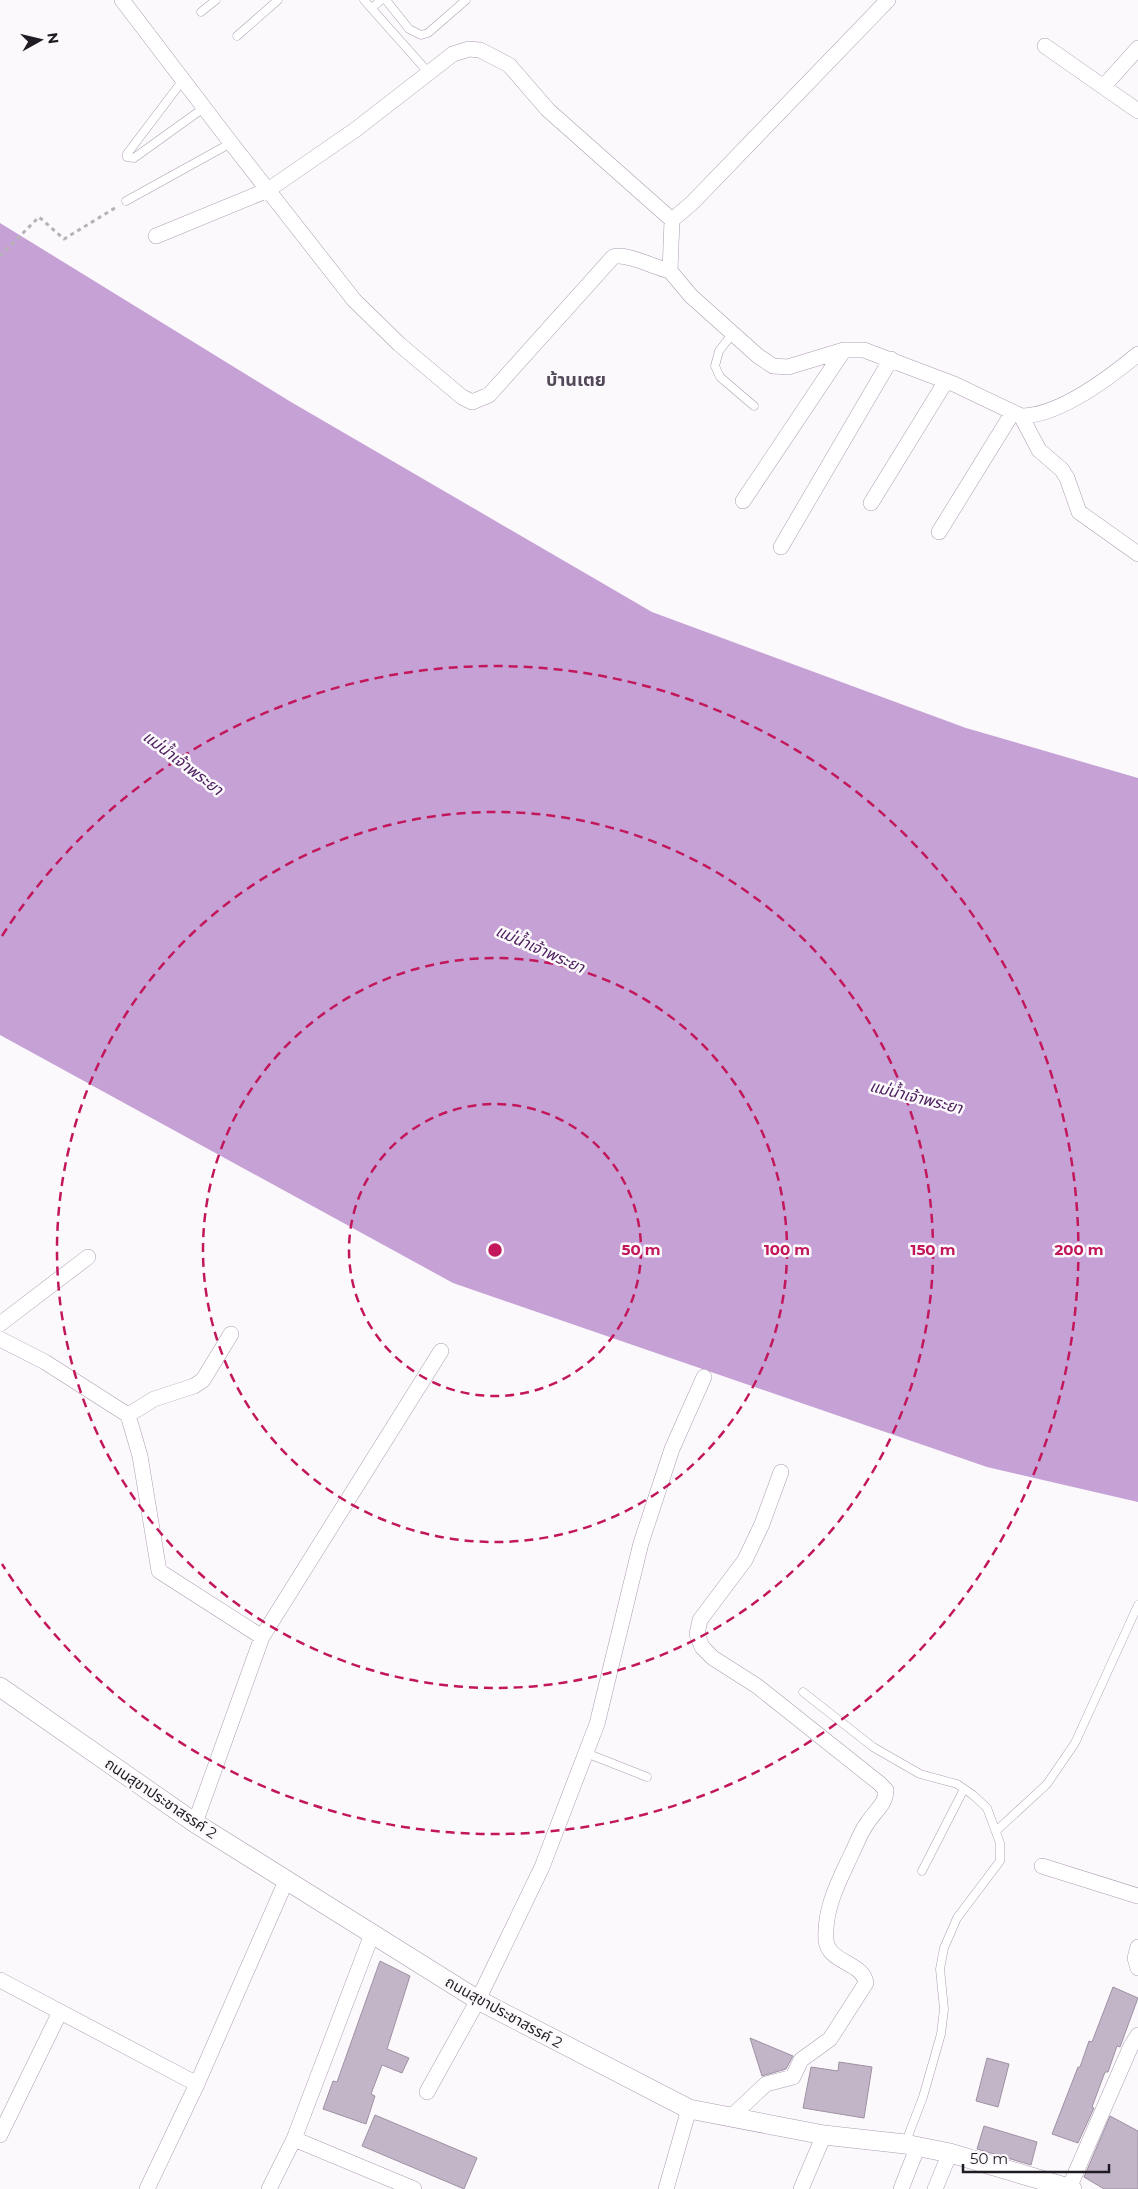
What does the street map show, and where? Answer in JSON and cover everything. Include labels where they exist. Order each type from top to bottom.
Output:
[{"type":"street","points":[[122,0],[354,300],[434,375],[472,402],[489,395],[613,257],[623,256],[670,271],[691,296],[732,333],[773,366],[788,367],[844,350],[864,350],[946,381],[1017,414],[1047,412],[1084,392],[1138,354]]},
{"type":"street","points":[[670,271],[672,220],[692,203],[888,0]]},
{"type":"street","points":[[1045,46],[1138,111]]},
{"type":"street","points":[[1104,86],[1138,48]]},
{"type":"street","points":[[156,236],[268,190],[341,140],[453,54],[469,49],[480,50],[508,66],[548,110],[672,220]]},
{"type":"street","points":[[743,500],[844,350]]},
{"type":"street","points":[[780,547],[891,360]]},
{"type":"street","points":[[871,503],[946,381]]},
{"type":"street","points":[[939,532],[1017,414]]},
{"type":"street","points":[[1017,414],[1039,450],[1062,470],[1067,478],[1078,512],[1138,554]]},
{"type":"street","points":[[0,1324],[88,1257]]},
{"type":"street","points":[[128,1415],[154,1400],[194,1386],[203,1380],[231,1334]]},
{"type":"street","points":[[0,1339],[46,1362],[128,1415],[140,1456],[159,1571],[262,1637]]},
{"type":"street","points":[[195,1823],[262,1637],[441,1350]]},
{"type":"street","points":[[426,2092],[478,2000],[542,1868],[597,1724],[641,1543],[672,1449],[704,1377]]},
{"type":"street","points":[[732,2116],[766,2084],[793,2077],[801,2060],[830,2039],[866,1983],[859,1970],[844,1963],[830,1950],[826,1943],[826,1926],[832,1895],[867,1823],[886,1799],[886,1790],[879,1783],[757,1686],[714,1658],[702,1647],[697,1634],[700,1620],[745,1560],[762,1524],[781,1472]]},
{"type":"street","name":"ถนนสุขาประชาสรรค์ 2","points":[[0,1687],[195,1823],[478,2000],[689,2109],[732,2116],[824,2136],[912,2145],[950,2154],[1070,2189]]},
{"type":"street","points":[[1042,1866],[1138,1896]]},
{"type":"street","points":[[147,2189],[197,2084],[286,1881]]},
{"type":"street","points":[[269,2189],[294,2139],[372,1934]]},
{"type":"street","points":[[1138,1947],[1135,1958],[1138,1968]]},
{"type":"street","points":[[0,1980],[197,2084]]},
{"type":"street","points":[[0,2136],[60,2012]]},
{"type":"street","points":[[1070,2189],[1130,2046],[1138,2035]]},
{"type":"street","points":[[666,2189],[689,2109]]},
{"type":"street","points":[[801,2189],[824,2136]]},
{"type":"street","points":[[294,2139],[397,2185],[414,2189]]},
{"type":"street","points":[[901,2189],[912,2145]]},
{"type":"street","points":[[935,2189],[950,2154]]},
{"type":"lane","points":[[201,12],[216,0]]},
{"type":"lane","points":[[237,36],[278,0]]},
{"type":"lane","points":[[364,0],[428,72]]},
{"type":"lane","points":[[372,8],[381,0]]},
{"type":"lane","points":[[386,0],[410,29],[421,35],[428,33],[466,0]]},
{"type":"lane","points":[[184,80],[127,154],[128,157],[134,158],[205,107]]},
{"type":"lane","points":[[126,201],[231,143]]},
{"type":"lane","points":[[732,333],[719,352],[714,366],[720,378],[754,406]]},
{"type":"lane","points":[[996,1831],[1047,1784],[1075,1743],[1138,1605]]},
{"type":"lane","points":[[803,1692],[873,1747],[920,1774],[957,1784],[964,1789],[988,1808],[1000,1843],[1000,1861],[957,1918],[944,1948],[940,1969],[944,2009],[941,2034],[912,2145]]},
{"type":"lane","points":[[586,1752],[647,1777]]},
{"type":"lane","points":[[922,1871],[964,1789]]},
{"type":"path","points":[[0,256],[39,217],[64,239],[126,201]]},
{"type":"water","name":"แม่น้ำเจ้าพระยา","points":[[0,223],[291,402],[652,612],[966,728],[1138,778],[1138,1502],[987,1467],[453,1283],[0,1035]]},
{"type":"building","points":[[380,1961],[410,1976],[387,2049],[409,2058],[402,2073],[382,2065],[371,2094],[375,2096],[366,2124],[323,2109],[333,2081],[337,2082]]},
{"type":"building","points":[[1113,1987],[1138,1998],[1120,2047],[1117,2046],[1108,2072],[1105,2072],[1092,2107],[1094,2108],[1078,2143],[1052,2134],[1089,2041],[1092,2042]]},
{"type":"building","points":[[750,2038],[793,2056],[786,2069],[762,2076]]},
{"type":"building","points":[[987,2058],[1009,2064],[998,2107],[976,2101]]},
{"type":"building","points":[[839,2062],[872,2067],[864,2118],[803,2108],[811,2067],[838,2071]]},
{"type":"building","points":[[375,2115],[477,2158],[464,2189],[362,2146]]},
{"type":"building","points":[[1110,2116],[1138,2131],[1138,2189],[1104,2189],[1084,2177]]},
{"type":"building","points":[[984,2126],[1037,2142],[1031,2165],[977,2149]]},
{"type":"district","name":"บ้านเตย","points":[[576,380]]}]
